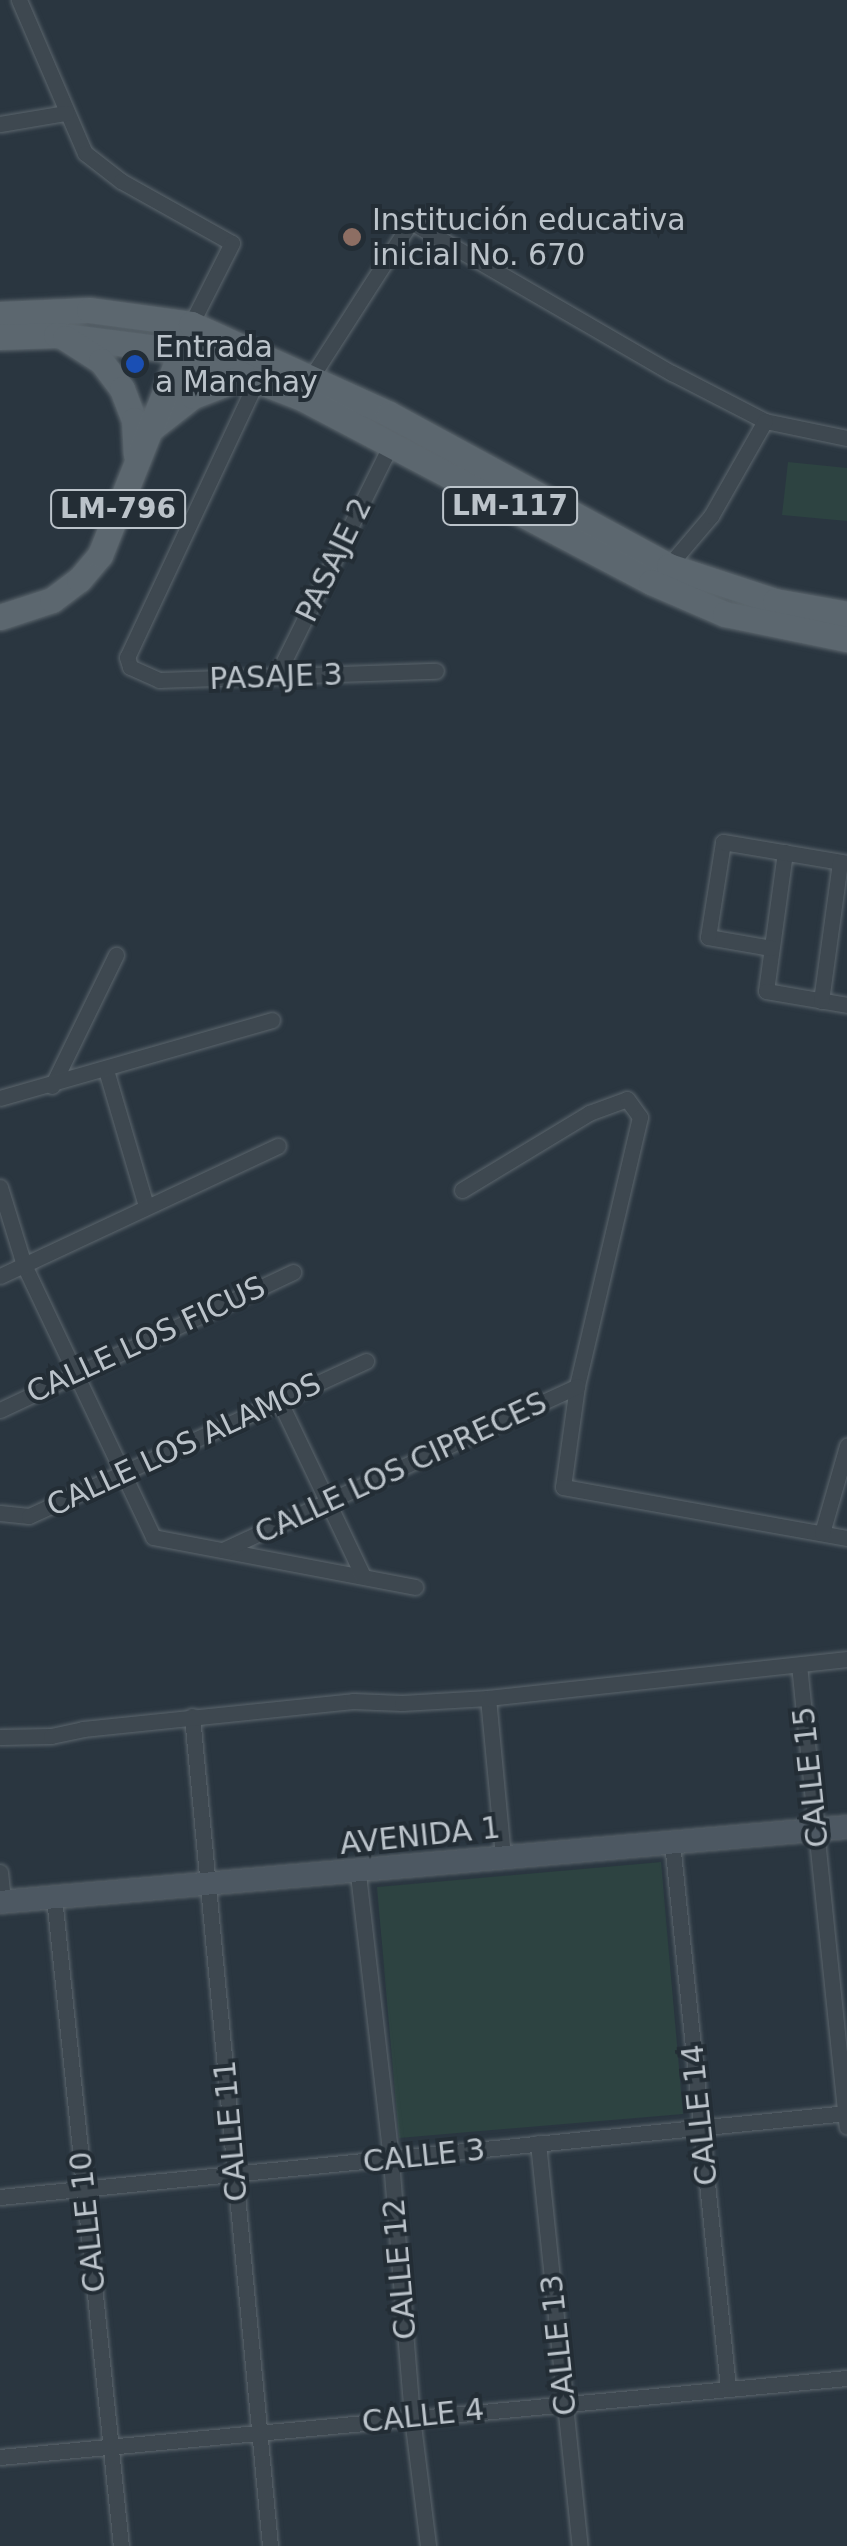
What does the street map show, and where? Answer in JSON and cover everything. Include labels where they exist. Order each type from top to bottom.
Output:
[{"type":"main road","name":"LM-117","points":[[0,314],[89,310],[191,324],[312,376],[725,614],[847,639]]},
{"type":"main road","name":"LM-117","points":[[0,337],[56,335],[181,351],[257,380],[392,442],[660,574],[847,614]]},
{"type":"main road","points":[[56,335],[101,361],[122,389],[136,436],[133,468]]},
{"type":"main road","name":"LM-796","points":[[0,617],[52,600],[100,555],[181,351]]},
{"type":"main road","points":[[150,430],[177,406],[203,391],[235,380],[257,380]]},
{"type":"street","points":[[19,0],[85,154],[121,182],[232,243],[191,324]]},
{"type":"street","points":[[0,124],[66,112]]},
{"type":"street","points":[[312,376],[410,222],[765,421],[847,438]]},
{"type":"street","name":"LM-796","points":[[181,351],[191,324]]},
{"type":"street","name":"PASAJE 3","points":[[257,380],[126,657],[130,667],[159,680],[436,671]]},
{"type":"street","points":[[660,574],[711,516],[765,421]]},
{"type":"street","name":"PASAJE 2","points":[[276,677],[392,442]]},
{"type":"street","points":[[772,948],[708,936],[723,842],[844,862],[822,1001]]},
{"type":"street","points":[[784,852],[766,990],[847,1006]]},
{"type":"street","points":[[52,1086],[116,955]]},
{"type":"street","points":[[0,1098],[272,1020]]},
{"type":"street","points":[[106,1070],[146,1206]]},
{"type":"street","points":[[462,1190],[590,1113],[627,1098],[640,1117],[578,1386],[563,1487],[847,1538]]},
{"type":"street","points":[[0,1276],[278,1146]]},
{"type":"street","points":[[0,1187],[24,1265],[154,1538],[415,1588]]},
{"type":"street","name":"CALLE LOS FICUS","points":[[0,1410],[293,1272]]},
{"type":"street","name":"CALLE LOS ALAMOS","points":[[0,1513],[28,1516],[366,1361]]},
{"type":"street","name":"CALLE LOS CIPRECES","points":[[225,1549],[578,1386]]},
{"type":"street","points":[[280,1402],[363,1576]]},
{"type":"street","points":[[822,1533],[847,1446]]},
{"type":"street","points":[[0,1737],[52,1736],[192,1716],[353,1701],[402,1704],[488,1698],[847,1659]]},
{"type":"street","name":"CALLE 15","points":[[799,1665],[816,1829],[839,1979],[846,2118]]},
{"type":"street","points":[[488,1698],[503,1857]]},
{"type":"street","name":"CALLE 11","points":[[192,1716],[270,2546]]},
{"type":"street","name":"AVENIDA 1","points":[[1,1902],[358,1874],[847,1826]]},
{"type":"street","name":"CALLE 14","points":[[672,1842],[728,2388]]},
{"type":"street","points":[[0,1872],[1,1902]]},
{"type":"street","name":"CALLE 12","points":[[358,1874],[392,2161],[412,2417],[428,2546]]},
{"type":"street","name":"CALLE 10","points":[[54,1898],[121,2546]]},
{"type":"street","name":"CALLE 3","points":[[0,2197],[392,2161],[701,2127],[846,2118]]},
{"type":"street","name":"CALLE 13","points":[[538,2143],[580,2546]]},
{"type":"street","name":"CALLE 4","points":[[0,2457],[847,2378]]},
{"type":"green space","points":[[788,462],[847,468],[847,521],[782,515]]},
{"type":"green space","points":[[661,1862],[683,2114],[399,2138],[377,1887]]},
{"type":"place","name":"Institución educativa inicial No. 670","points":[[352,237]]},
{"type":"place","name":"Entrada a Manchay","points":[[135,364]]}]
